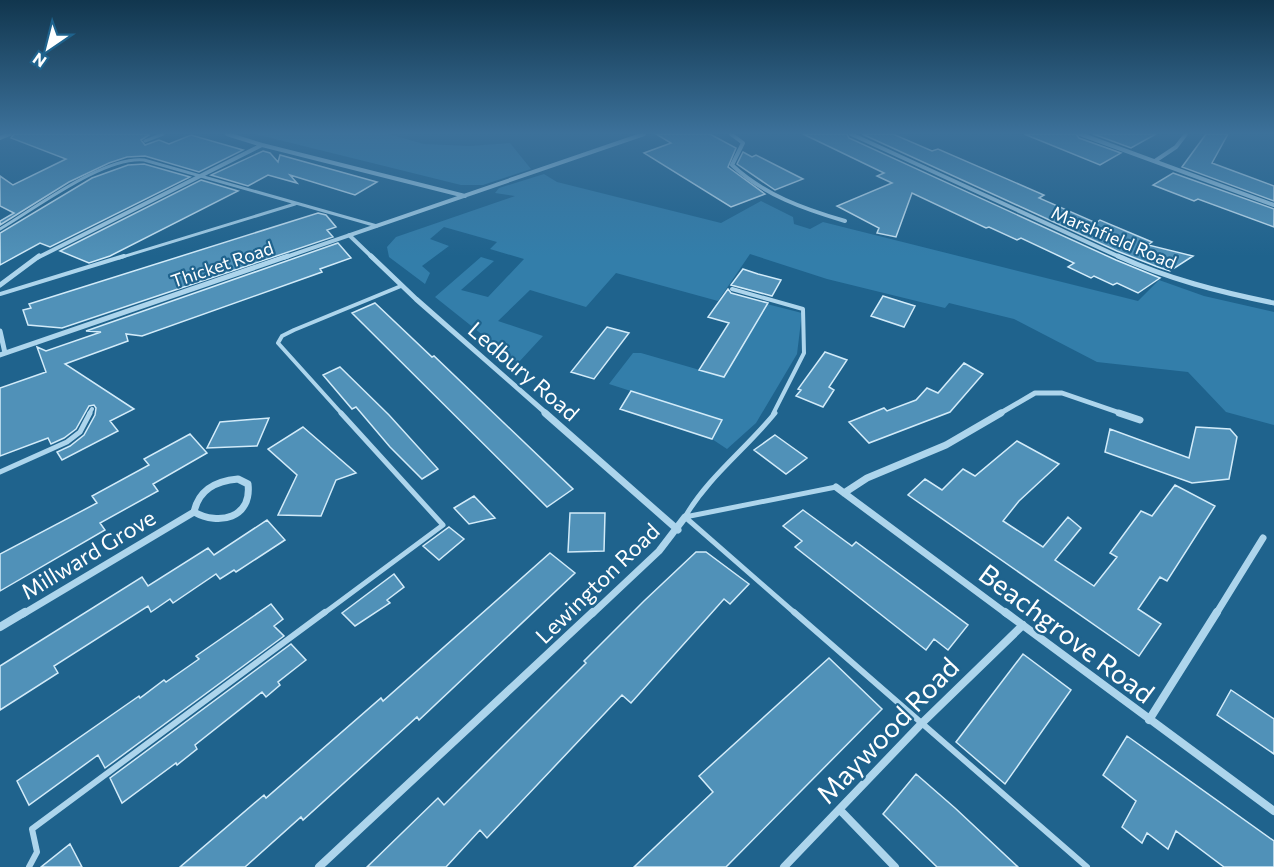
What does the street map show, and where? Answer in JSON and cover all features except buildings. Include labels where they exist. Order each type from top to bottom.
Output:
[{"type":"street","points":[[0,285],[23,266],[46,252],[203,174]]},
{"type":"street","points":[[378,174],[466,196]]},
{"type":"street","name":"Thicket Road","points":[[3,354],[529,174]]},
{"type":"street","points":[[741,174],[785,200],[845,221]]},
{"type":"street","name":"Marshfield Road","points":[[939,174],[1144,268],[1208,289],[1274,303]]},
{"type":"street","points":[[1191,174],[1274,205]]},
{"type":"street","name":"Ledbury Road","points":[[349,236],[401,286],[678,530]]},
{"type":"street","points":[[0,331],[3,354]]},
{"type":"street","points":[[844,493],[867,478],[946,445],[1035,393],[1062,393],[1140,420]]},
{"type":"street","name":"Millward Grove","points":[[238,479],[248,484],[251,494],[248,502],[228,517],[215,520],[203,519],[194,512],[200,495],[211,485],[224,480],[238,479]]},
{"type":"street","name":"Beachgrove Road","points":[[836,487],[1274,811]]},
{"type":"street","name":"Millward Grove","points":[[0,627],[194,512]]},
{"type":"street","name":"Lewington Road","points":[[319,867],[659,551],[678,530],[686,517]]},
{"type":"street","points":[[1149,720],[1263,538]]},
{"type":"street","name":"Maywood Road","points":[[784,867],[922,723],[1023,625]]},
{"type":"street","points":[[840,810],[895,867]]},
{"type":"lane","points":[[0,229],[92,174]]},
{"type":"lane","points":[[190,174],[377,226]]},
{"type":"lane","points":[[0,294],[295,204]]},
{"type":"lane","points":[[29,867],[37,852],[32,829],[443,525],[278,343],[282,336],[294,330],[401,286]]},
{"type":"lane","name":"Lewington Road","points":[[686,517],[697,496],[760,431],[775,412],[804,354],[804,309],[732,289]]},
{"type":"lane","points":[[0,472],[67,442],[80,432],[92,409]]},
{"type":"lane","points":[[686,517],[836,487]]},
{"type":"lane","points":[[686,517],[1087,867]]},
{"type":"shaded area","points":[[418,174],[515,174],[483,185],[461,185]]},
{"type":"shaded area","points":[[545,174],[557,182],[721,223],[761,201],[793,217],[794,224],[810,229],[823,222],[1138,301],[1159,280],[1204,296],[1274,312],[1274,425],[1226,412],[1188,372],[1097,362],[1014,319],[949,303],[945,308],[827,279],[750,254],[718,301],[616,273],[586,307],[530,290],[498,321],[543,336],[518,363],[435,297],[481,257],[494,261],[461,290],[488,297],[524,259],[490,249],[497,242],[444,227],[430,239],[449,246],[422,266],[430,273],[425,284],[389,257],[387,247],[396,237],[515,196],[495,193],[499,188]]},
{"type":"shaded area","points":[[732,295],[802,313],[797,354],[756,423],[727,449],[712,439],[721,420],[609,384],[633,353],[641,353],[724,377],[756,324]]}]
